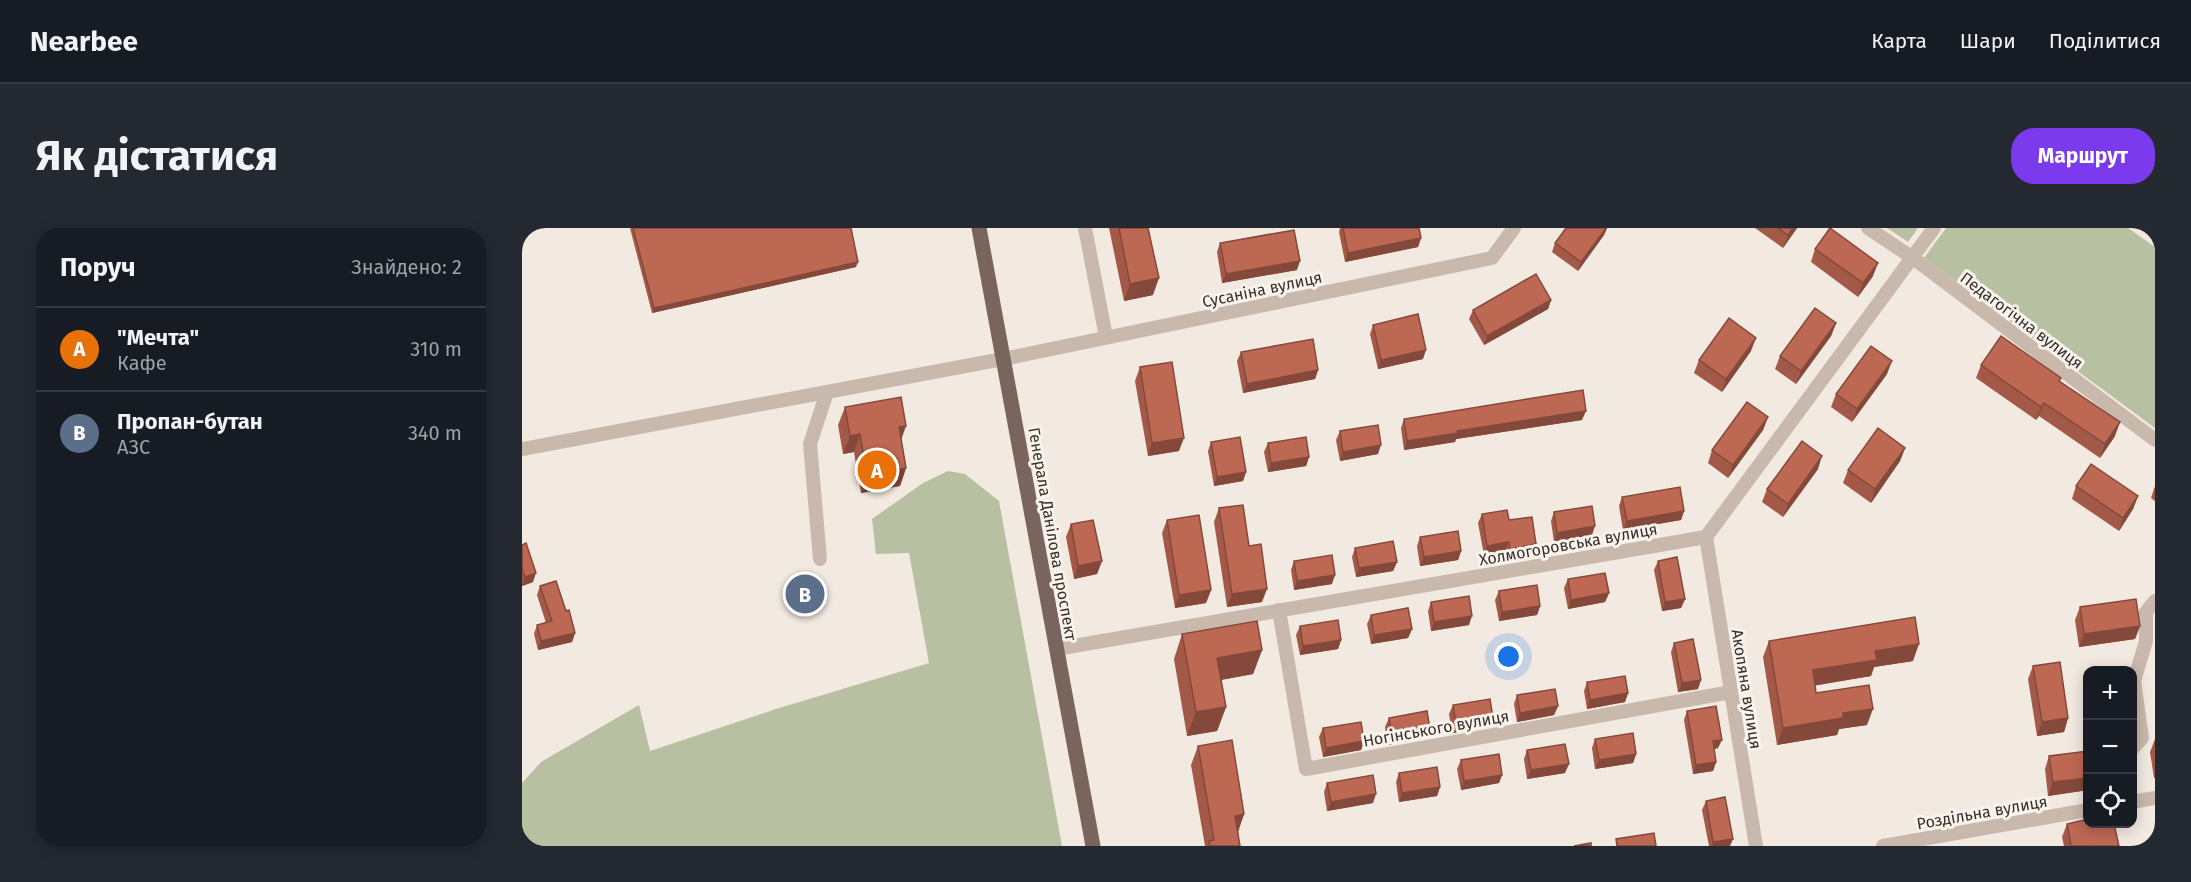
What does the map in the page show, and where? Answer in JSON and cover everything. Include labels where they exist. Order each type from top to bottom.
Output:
[{"type":"main road","name":"Генерала Данілова проспект","points":[[980,228],[1002,359],[1093,846]]},
{"type":"street","points":[[1085,228],[1106,338]]},
{"type":"street","name":"Сусаніна вулиця","points":[[522,449],[1002,359],[1492,258],[1514,228]]},
{"type":"street","name":"Педагогічна вулиця","points":[[1868,228],[1913,258],[2155,441]]},
{"type":"street","points":[[1706,537],[1934,228]]},
{"type":"street","points":[[819,559],[810,444],[827,392]]},
{"type":"street","name":"Холмогоровська вулиця","points":[[1056,649],[1706,537]]},
{"type":"street","name":"Акопяна вулиця","points":[[1706,537],[1756,846]]},
{"type":"street","points":[[2137,744],[2142,738],[2134,681],[2146,641],[2146,612],[2155,601]]},
{"type":"street","name":"Ногінського вулиця","points":[[1279,610],[1306,769],[1731,692]]},
{"type":"street","points":[[2137,801],[2155,798]]},
{"type":"street","name":"Роздільна вулиця","points":[[1883,846],[2083,811]]},
{"type":"green space","points":[[1887,228],[1918,228],[1908,242]]},
{"type":"green space","points":[[1946,228],[2128,228],[2155,247],[2155,428],[1924,258]]},
{"type":"green space","points":[[948,471],[965,474],[999,501],[1062,846],[522,846],[522,783],[541,762],[639,705],[650,751],[776,709],[929,663],[909,553],[876,554],[872,519],[923,483]]},
{"type":"building","points":[[633,228],[851,228],[858,262],[654,308]]},
{"type":"building","points":[[1119,228],[1148,228],[1159,278],[1130,284]]},
{"type":"building","points":[[1343,228],[1419,228],[1421,238],[1348,253]]},
{"type":"building","points":[[1566,228],[1606,228],[1581,262],[1555,243]]},
{"type":"building","points":[[1778,228],[1793,228],[1788,235]]},
{"type":"building","points":[[1830,228],[1878,263],[1863,283],[1815,249]]},
{"type":"building","points":[[1294,230],[1300,261],[1226,274],[1220,243]]},
{"type":"building","points":[[1536,274],[1551,300],[1487,336],[1473,310]]},
{"type":"building","points":[[1815,308],[1836,323],[1801,371],[1780,356]]},
{"type":"building","points":[[1418,314],[1426,350],[1381,360],[1373,325]]},
{"type":"building","points":[[1729,318],[1756,338],[1726,379],[1699,360]]},
{"type":"building","points":[[2001,336],[2061,378],[2059,381],[2120,422],[2105,444],[2044,403],[2041,407],[1981,365]]},
{"type":"building","points":[[1313,339],[1318,370],[1247,384],[1241,352]]},
{"type":"building","points":[[1871,346],[1892,361],[1857,409],[1836,394]]},
{"type":"building","points":[[1172,362],[1184,438],[1152,443],[1140,367]]},
{"type":"building","points":[[1583,390],[1586,411],[1407,441],[1404,419]]},
{"type":"building","points":[[901,397],[906,426],[899,427],[906,468],[867,476],[860,434],[850,436],[845,407]]},
{"type":"building","points":[[1747,402],[1768,417],[1733,465],[1712,450]]},
{"type":"building","points":[[1378,425],[1381,445],[1343,452],[1340,431]]},
{"type":"building","points":[[1878,428],[1905,448],[1875,489],[1848,470]]},
{"type":"building","points":[[1240,437],[1246,472],[1217,477],[1211,442]]},
{"type":"building","points":[[1306,437],[1309,457],[1271,463],[1268,443]]},
{"type":"building","points":[[1802,441],[1822,456],[1788,504],[1767,489]]},
{"type":"building","points":[[2091,464],[2138,496],[2123,518],[2076,486]]},
{"type":"building","points":[[1680,487],[1684,511],[1627,521],[1622,497]]},
{"type":"building","points":[[1243,505],[1249,546],[1261,544],[1267,589],[1232,594],[1219,508]]},
{"type":"building","points":[[1592,506],[1595,526],[1557,533],[1554,512]]},
{"type":"building","points":[[1507,510],[1509,520],[1532,517],[1536,544],[1510,549],[1509,542],[1487,546],[1482,514]]},
{"type":"building","points":[[1199,515],[1211,590],[1179,595],[1167,520]]},
{"type":"building","points":[[1093,520],[1102,561],[1078,566],[1071,524]]},
{"type":"building","points":[[1458,531],[1461,551],[1424,557],[1420,537]]},
{"type":"building","points":[[1393,541],[1397,562],[1359,568],[1355,548]]},
{"type":"building","points":[[526,543],[536,573],[525,577],[522,569],[522,545]]},
{"type":"building","points":[[1332,555],[1335,575],[1297,581],[1294,561]]},
{"type":"building","points":[[1677,557],[1685,599],[1665,602],[1658,561]]},
{"type":"building","points":[[1605,573],[1609,593],[1571,600],[1568,579]]},
{"type":"building","points":[[556,581],[566,611],[569,610],[575,633],[541,641],[537,625],[552,621],[540,586]]},
{"type":"building","points":[[1537,585],[1540,606],[1502,612],[1499,591]]},
{"type":"building","points":[[1469,596],[1472,616],[1434,622],[1431,602]]},
{"type":"building","points":[[2136,599],[2140,626],[2084,634],[2080,607]]},
{"type":"building","points":[[1408,608],[1412,629],[1374,635],[1371,615]]},
{"type":"building","points":[[1915,617],[1919,644],[1875,651],[1877,660],[1813,670],[1816,693],[1869,685],[1873,709],[1843,713],[1843,718],[1783,728],[1769,641]]},
{"type":"building","points":[[1338,620],[1341,640],[1303,646],[1300,626]]},
{"type":"building","points":[[1257,621],[1262,650],[1217,658],[1226,707],[1196,712],[1182,634]]},
{"type":"building","points":[[1693,639],[1701,680],[1682,683],[1674,643]]},
{"type":"building","points":[[2060,662],[2068,718],[2042,722],[2033,666]]},
{"type":"building","points":[[1625,676],[1628,693],[1590,700],[1587,682]]},
{"type":"building","points":[[1555,689],[1558,706],[1520,713],[1517,695]]},
{"type":"building","points":[[1490,699],[1493,718],[1456,724],[1453,705]]},
{"type":"building","points":[[1716,706],[1722,740],[1713,741],[1716,762],[1696,765],[1687,711]]},
{"type":"building","points":[[1427,711],[1430,729],[1392,736],[1389,718]]},
{"type":"building","points":[[1361,722],[1364,741],[1326,748],[1323,728]]},
{"type":"building","points":[[1633,733],[1636,754],[1599,760],[1595,739]]},
{"type":"building","points":[[1232,740],[1244,814],[1235,816],[1240,846],[1210,846],[1209,841],[1214,840],[1198,746]]},
{"type":"building","points":[[1565,744],[1569,764],[1531,770],[1527,750]]},
{"type":"building","points":[[2083,752],[2083,779],[2053,782],[2049,756]]},
{"type":"building","points":[[1499,754],[1502,775],[1464,781],[1461,760]]},
{"type":"building","points":[[1437,767],[1440,787],[1402,793],[1399,773]]},
{"type":"building","points":[[1373,775],[1376,794],[1331,802],[1327,783]]},
{"type":"building","points":[[1725,797],[1733,839],[1713,842],[1706,801]]},
{"type":"building","points":[[2083,820],[2083,828],[2115,828],[2119,846],[2071,846],[2067,824]]},
{"type":"building","points":[[1654,833],[1656,846],[1617,846],[1616,839]]},
{"type":"building","points":[[1591,843],[1591,846],[1574,846]]},
{"type":"place","name":"\"Мечта\"","points":[[877,470]]},
{"type":"place","name":"Пропан-бутан","points":[[805,594]]}]
